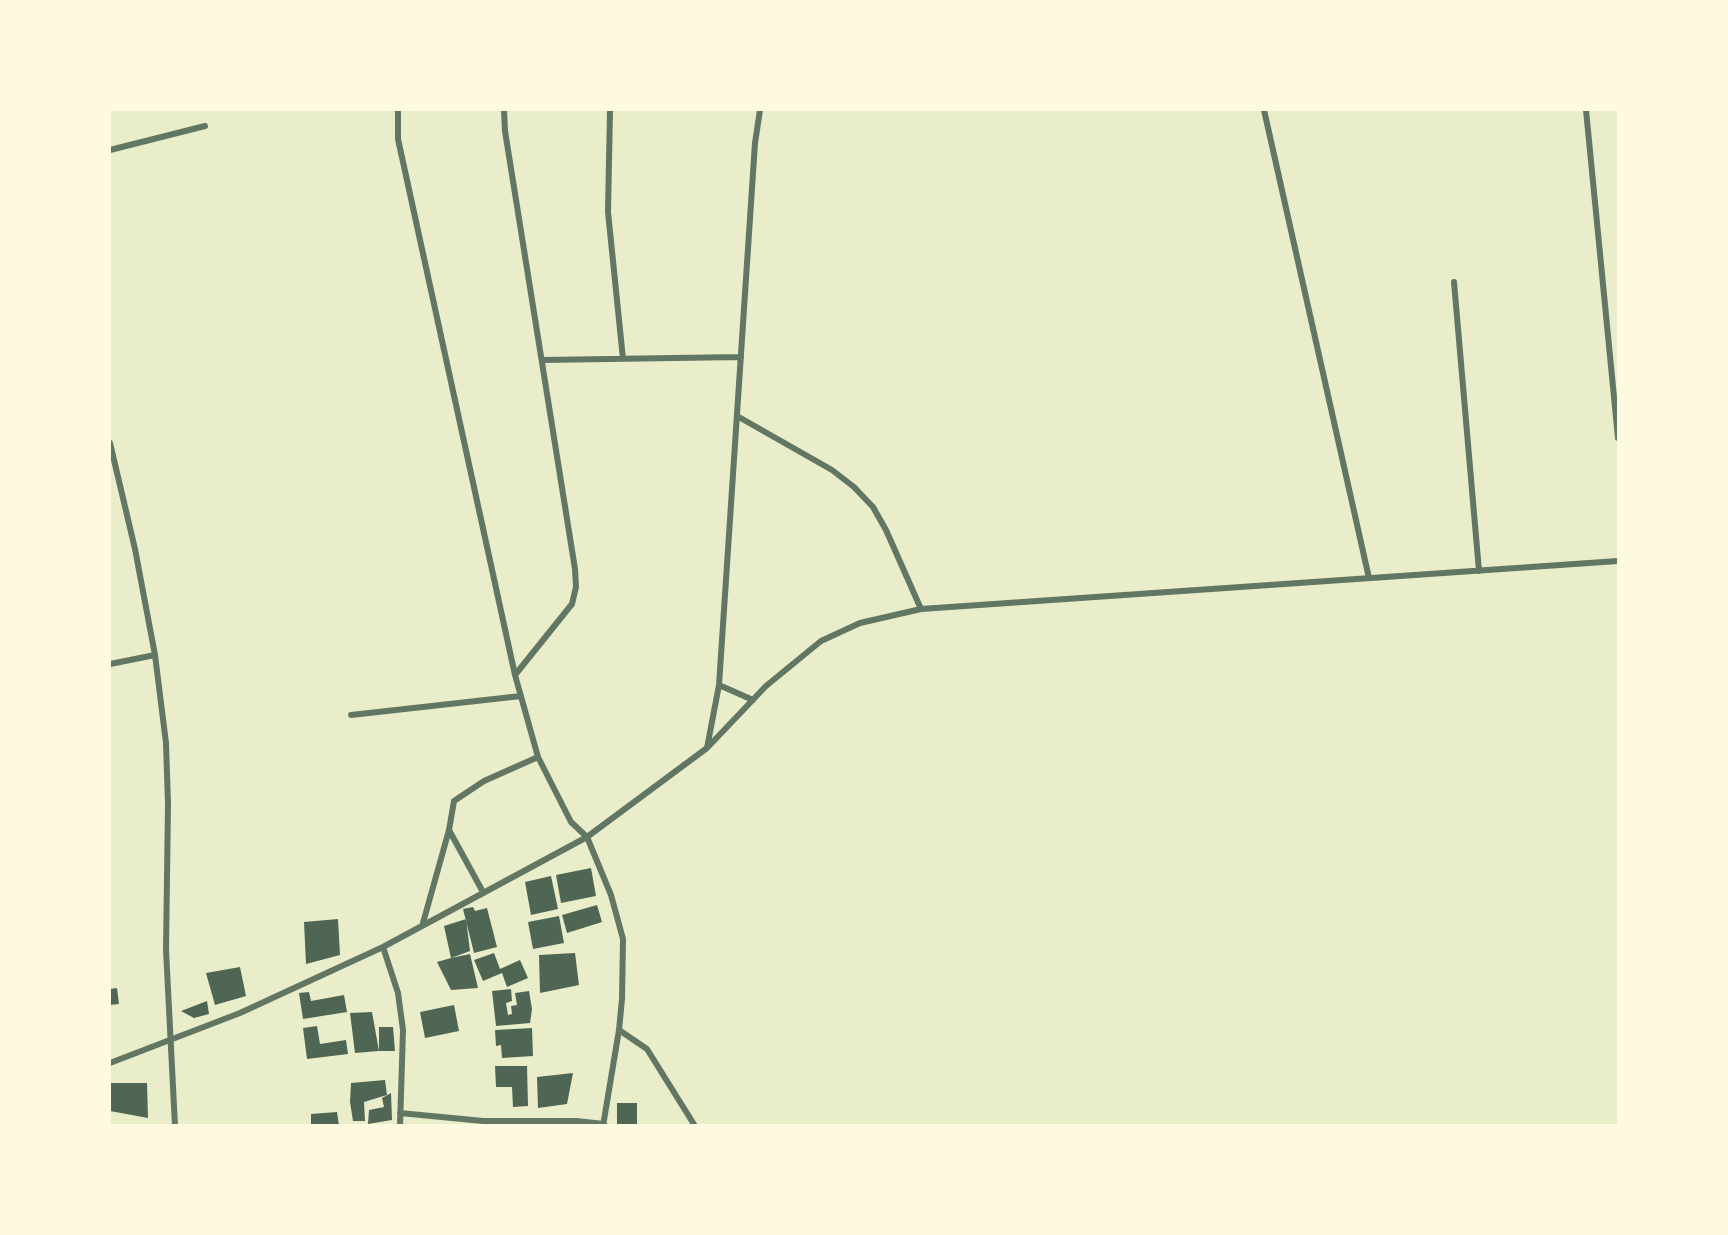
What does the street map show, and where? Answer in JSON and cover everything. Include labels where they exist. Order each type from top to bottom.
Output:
[{"type":"street","points":[[398,110],[398,139],[515,675],[538,757],[571,822],[586,837],[611,895],[623,939],[619,1030],[604,1124],[576,1121],[483,1121],[400,1113]]},
{"type":"street","points":[[504,110],[505,131],[576,587],[572,604],[515,675]]},
{"type":"street","points":[[610,110],[608,212],[623,359]]},
{"type":"street","points":[[707,748],[719,685],[755,142],[760,110]]},
{"type":"street","points":[[1264,110],[1369,578]]},
{"type":"street","points":[[1586,110],[1618,438]]},
{"type":"street","points":[[110,150],[205,126]]},
{"type":"street","points":[[1454,282],[1479,571]]},
{"type":"street","points":[[542,360],[741,357]]},
{"type":"street","points":[[737,416],[832,470],[854,487],[873,507],[886,530],[921,609]]},
{"type":"street","points":[[110,443],[135,549],[155,655],[166,753],[168,804],[166,950],[175,1125]]},
{"type":"street","points":[[110,1062],[240,1013],[382,946],[586,837],[707,748],[766,686],[821,641],[860,623],[921,609],[1618,561]]},
{"type":"street","points":[[110,664],[155,655]]},
{"type":"street","points":[[719,685],[753,699]]},
{"type":"street","points":[[351,715],[521,696]]},
{"type":"street","points":[[423,923],[449,830],[454,801],[484,781],[538,757]]},
{"type":"street","points":[[449,830],[483,892]]},
{"type":"street","points":[[382,946],[398,993],[403,1030],[400,1125],[390,1125]]},
{"type":"street","points":[[619,1030],[647,1049],[695,1125]]},
{"type":"building","points":[[591,868],[596,896],[561,903],[556,875]]},
{"type":"building","points":[[551,876],[558,909],[531,915],[525,882]]},
{"type":"building","points":[[597,905],[602,922],[567,933],[562,915]]},
{"type":"building","points":[[473,907],[475,911],[487,908],[497,947],[474,953],[463,909]]},
{"type":"building","points":[[559,916],[564,943],[533,949],[528,922]]},
{"type":"building","points":[[338,919],[340,955],[306,964],[304,922]]},
{"type":"building","points":[[466,919],[470,951],[451,958],[444,926]]},
{"type":"building","points":[[494,953],[500,969],[520,960],[528,978],[507,987],[502,973],[483,981],[474,960]]},
{"type":"building","points":[[575,953],[579,985],[540,993],[539,955]]},
{"type":"building","points":[[470,954],[478,988],[451,990],[437,962]]},
{"type":"building","points":[[240,967],[246,996],[215,1005],[206,973]]},
{"type":"building","points":[[117,988],[119,1004],[110,1005],[110,989]]},
{"type":"building","points":[[511,989],[512,1001],[506,1003],[508,1015],[512,1014],[511,1006],[517,1005],[515,993],[529,991],[532,1009],[530,1023],[496,1026],[492,991]]},
{"type":"building","points":[[309,992],[311,1001],[344,995],[347,1012],[303,1019],[299,993]]},
{"type":"building","points":[[207,1001],[209,1014],[194,1018],[181,1011]]},
{"type":"building","points":[[454,1005],[459,1031],[425,1038],[420,1012]]},
{"type":"building","points":[[372,1012],[379,1051],[355,1053],[350,1013]]},
{"type":"building","points":[[317,1026],[320,1044],[346,1040],[348,1054],[307,1059],[303,1028]]},
{"type":"building","points":[[379,1027],[393,1027],[395,1051],[379,1051]]},
{"type":"building","points":[[532,1028],[533,1056],[502,1058],[501,1045],[496,1046],[495,1030]]},
{"type":"building","points":[[495,1066],[527,1066],[528,1106],[513,1107],[512,1087],[496,1087]]},
{"type":"building","points":[[573,1073],[567,1104],[538,1108],[537,1077]]},
{"type":"building","points":[[385,1080],[387,1095],[364,1102],[365,1121],[353,1121],[350,1102],[351,1083]]},
{"type":"building","points":[[110,1083],[147,1083],[148,1118],[110,1111]]},
{"type":"building","points":[[391,1093],[392,1120],[368,1124],[369,1110],[384,1107],[382,1098]]},
{"type":"building","points":[[617,1103],[637,1103],[637,1126],[617,1126]]},
{"type":"building","points":[[337,1112],[339,1126],[311,1126],[311,1114]]}]
